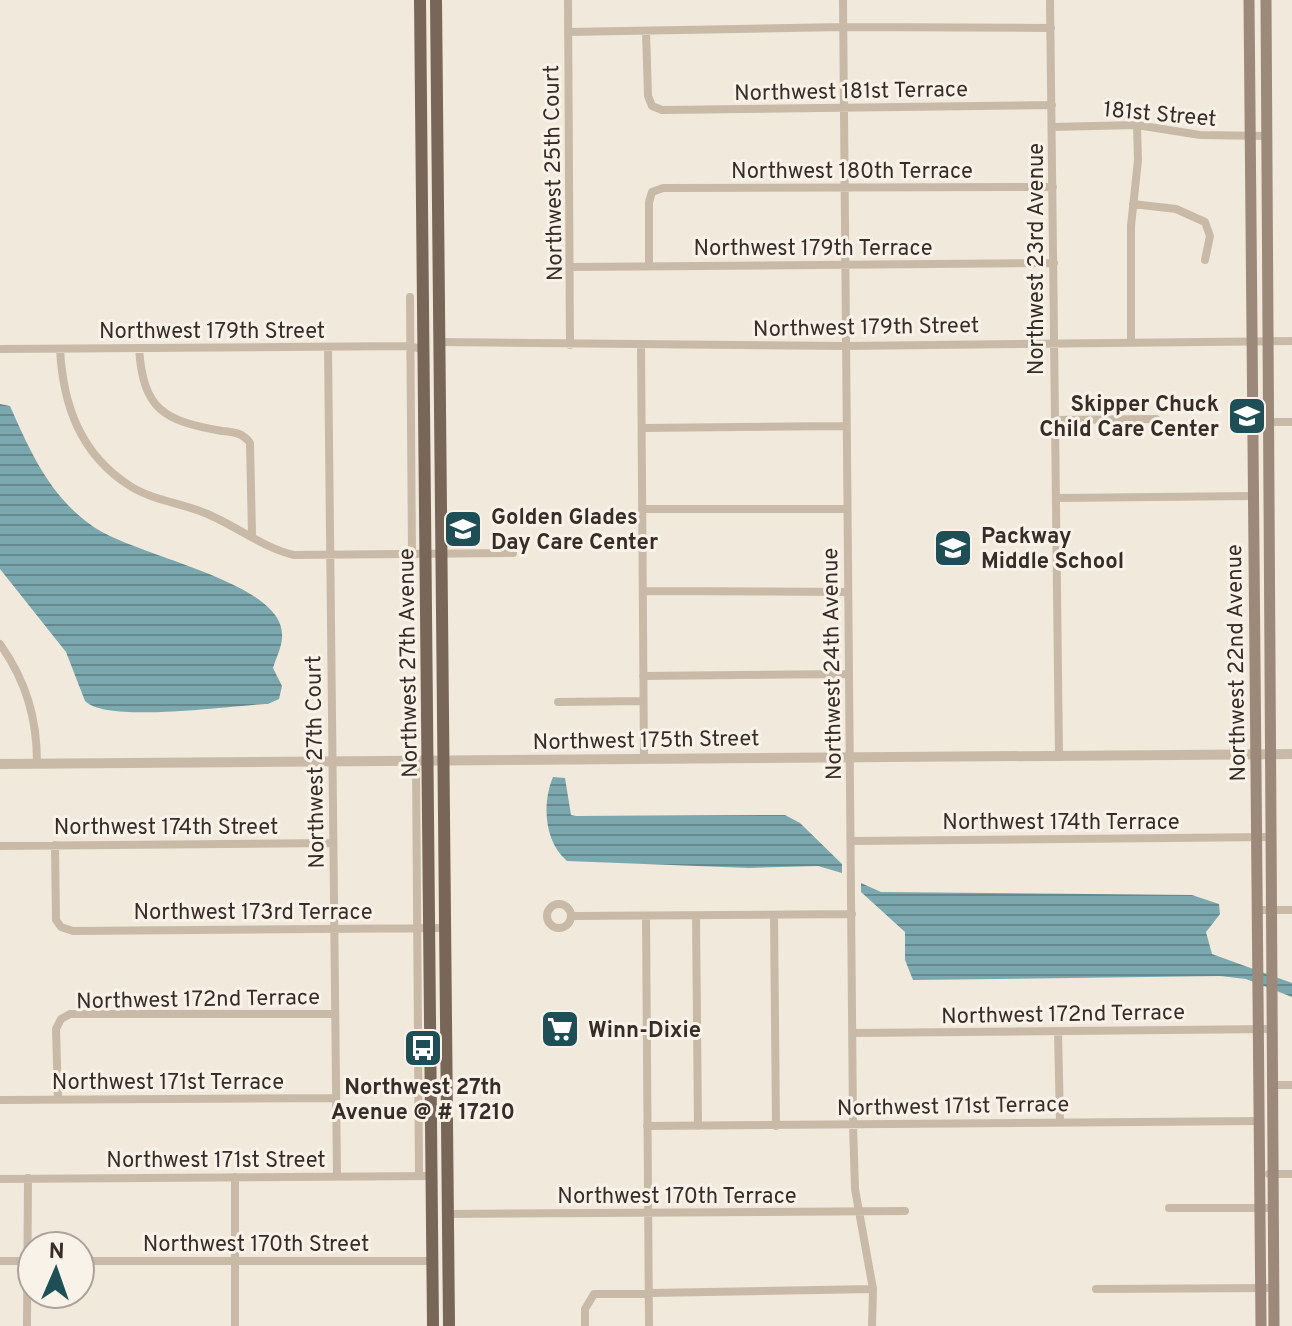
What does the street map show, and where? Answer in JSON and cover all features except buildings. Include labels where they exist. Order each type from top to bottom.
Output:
[{"type":"main road","name":"Northwest 27th Avenue","points":[[420,0],[426,553],[422,762],[424,928],[431,1070],[428,1179],[433,1326]]},
{"type":"main road","name":"Northwest 27th Avenue","points":[[436,0],[449,1326]]},
{"type":"main road","name":"Northwest 22nd Avenue","points":[[1249,0],[1252,496],[1258,754],[1272,910],[1274,1326]]},
{"type":"main road","name":"Northwest 22nd Avenue","points":[[1261,1326],[1259,910],[1271,754],[1266,0]]},
{"type":"main road","points":[[1250,75],[1266,75]]},
{"type":"main road","points":[[422,174],[438,174]]},
{"type":"main road","points":[[424,318],[432,338],[440,342]]},
{"type":"main road","points":[[424,350],[432,354],[440,372]]},
{"type":"main road","points":[[431,1070],[447,1070]]},
{"type":"main road","points":[[428,1179],[448,1214]]},
{"type":"main road","points":[[433,1312],[440,1326]]},
{"type":"street","name":"Northwest 25th Court","points":[[568,0],[572,267],[570,345]]},
{"type":"street","name":"Northwest 24th Avenue","points":[[843,0],[853,1124],[855,1189],[873,1289],[872,1326]]},
{"type":"street","name":"Northwest 23rd Avenue","points":[[1050,0],[1059,757]]},
{"type":"street","points":[[568,32],[843,27],[1051,28]]},
{"type":"street","name":"Northwest 181st Terrace","points":[[646,31],[648,96],[652,106],[662,110],[1052,105]]},
{"type":"street","points":[[1131,340],[1137,125]]},
{"type":"street","name":"181st Street","points":[[1052,127],[1137,125],[1200,135],[1266,136]]},
{"type":"street","name":"Northwest 180th Terrace","points":[[649,266],[652,192],[663,188],[1053,187]]},
{"type":"street","points":[[1133,204],[1176,209],[1205,222],[1210,236],[1205,260]]},
{"type":"street","name":"Northwest 179th Terrace","points":[[572,267],[1054,263]]},
{"type":"street","points":[[410,297],[412,553]]},
{"type":"street","name":"Northwest 179th Street","points":[[440,342],[846,346],[1131,340],[1292,341]]},
{"type":"street","points":[[641,344],[644,759]]},
{"type":"street","name":"Northwest 179th Street","points":[[0,349],[410,346],[424,350]]},
{"type":"street","name":"Northwest 27th Court","points":[[328,347],[337,1176]]},
{"type":"street","points":[[139,348],[141,375],[154,406],[178,421],[239,433],[250,443],[252,534]]},
{"type":"street","points":[[60,349],[61,382],[80,435],[102,464],[131,487],[203,512],[252,534],[284,553],[513,553]]},
{"type":"street","points":[[1054,420],[1156,419]]},
{"type":"street","points":[[1251,422],[1292,422]]},
{"type":"street","points":[[643,428],[846,426]]},
{"type":"street","points":[[1056,498],[1252,496]]},
{"type":"street","points":[[642,509],[847,509]]},
{"type":"street","points":[[643,591],[848,592]]},
{"type":"street","points":[[0,644],[9,657],[33,714],[37,763]]},
{"type":"street","points":[[643,676],[849,674]]},
{"type":"street","points":[[558,702],[643,701]]},
{"type":"street","name":"Northwest 175th Street","points":[[0,764],[1292,754]]},
{"type":"street","name":"Northwest 174th Terrace","points":[[852,841],[1264,837]]},
{"type":"street","name":"Northwest 174th Street","points":[[0,846],[333,843]]},
{"type":"street","name":"Northwest 173rd Terrace","points":[[55,845],[55,911],[61,927],[73,931],[446,928]]},
{"type":"street","points":[[1259,910],[1292,910]]},
{"type":"street","points":[[571,916],[852,914]]},
{"type":"street","points":[[774,915],[776,1126]]},
{"type":"street","points":[[696,916],[698,1126]]},
{"type":"street","points":[[646,917],[649,1326]]},
{"type":"street","points":[[424,928],[428,1179]]},
{"type":"street","name":"Northwest 172nd Terrace","points":[[58,1099],[56,1029],[61,1019],[70,1014],[335,1014]]},
{"type":"street","name":"Northwest 172nd Terrace","points":[[854,1033],[1273,1029]]},
{"type":"street","points":[[1058,1031],[1060,1122]]},
{"type":"street","points":[[1273,1085],[1292,1085]]},
{"type":"street","name":"Northwest 171st Terrace","points":[[0,1100],[336,1098]]},
{"type":"street","name":"Northwest 171st Terrace","points":[[647,1126],[1260,1121]]},
{"type":"street","points":[[1261,1174],[1292,1174]]},
{"type":"street","name":"Northwest 171st Street","points":[[0,1179],[337,1176],[428,1179]]},
{"type":"street","points":[[235,1177],[235,1326]]},
{"type":"street","points":[[28,1178],[29,1230]]},
{"type":"street","points":[[1169,1208],[1274,1208]]},
{"type":"street","name":"Northwest 170th Terrace","points":[[448,1214],[905,1211]]},
{"type":"street","name":"Northwest 170th Street","points":[[96,1261],[433,1261]]},
{"type":"street","points":[[1096,1289],[1275,1288]]},
{"type":"street","points":[[585,1326],[585,1309],[594,1294],[873,1289]]},
{"type":"water","points":[[0,404],[10,406],[33,456],[52,486],[91,525],[136,547],[226,581],[271,610],[282,633],[273,668],[282,686],[279,699],[268,704],[172,712],[118,711],[98,708],[85,701],[66,652],[0,569]]},
{"type":"water","points":[[553,777],[565,778],[571,815],[576,816],[785,815],[800,823],[842,864],[842,873],[818,866],[749,868],[567,861],[554,844],[547,822],[547,798]]},
{"type":"water","points":[[861,883],[881,892],[1192,895],[1219,904],[1220,914],[1206,932],[1212,954],[1292,983],[1292,997],[1246,979],[1220,976],[913,980],[905,960],[905,932],[861,892]]},
{"type":"place","name":"Skipper Chuck Child Care Center","points":[[1247,416]]},
{"type":"place","name":"Golden Glades Day Care Center","points":[[463,529]]},
{"type":"place","name":"Packway Middle School","points":[[953,548]]},
{"type":"place","name":"Winn-Dixie","points":[[560,1029]]},
{"type":"place","name":"Northwest 27th Avenue @ # 17210","points":[[423,1048]]}]
